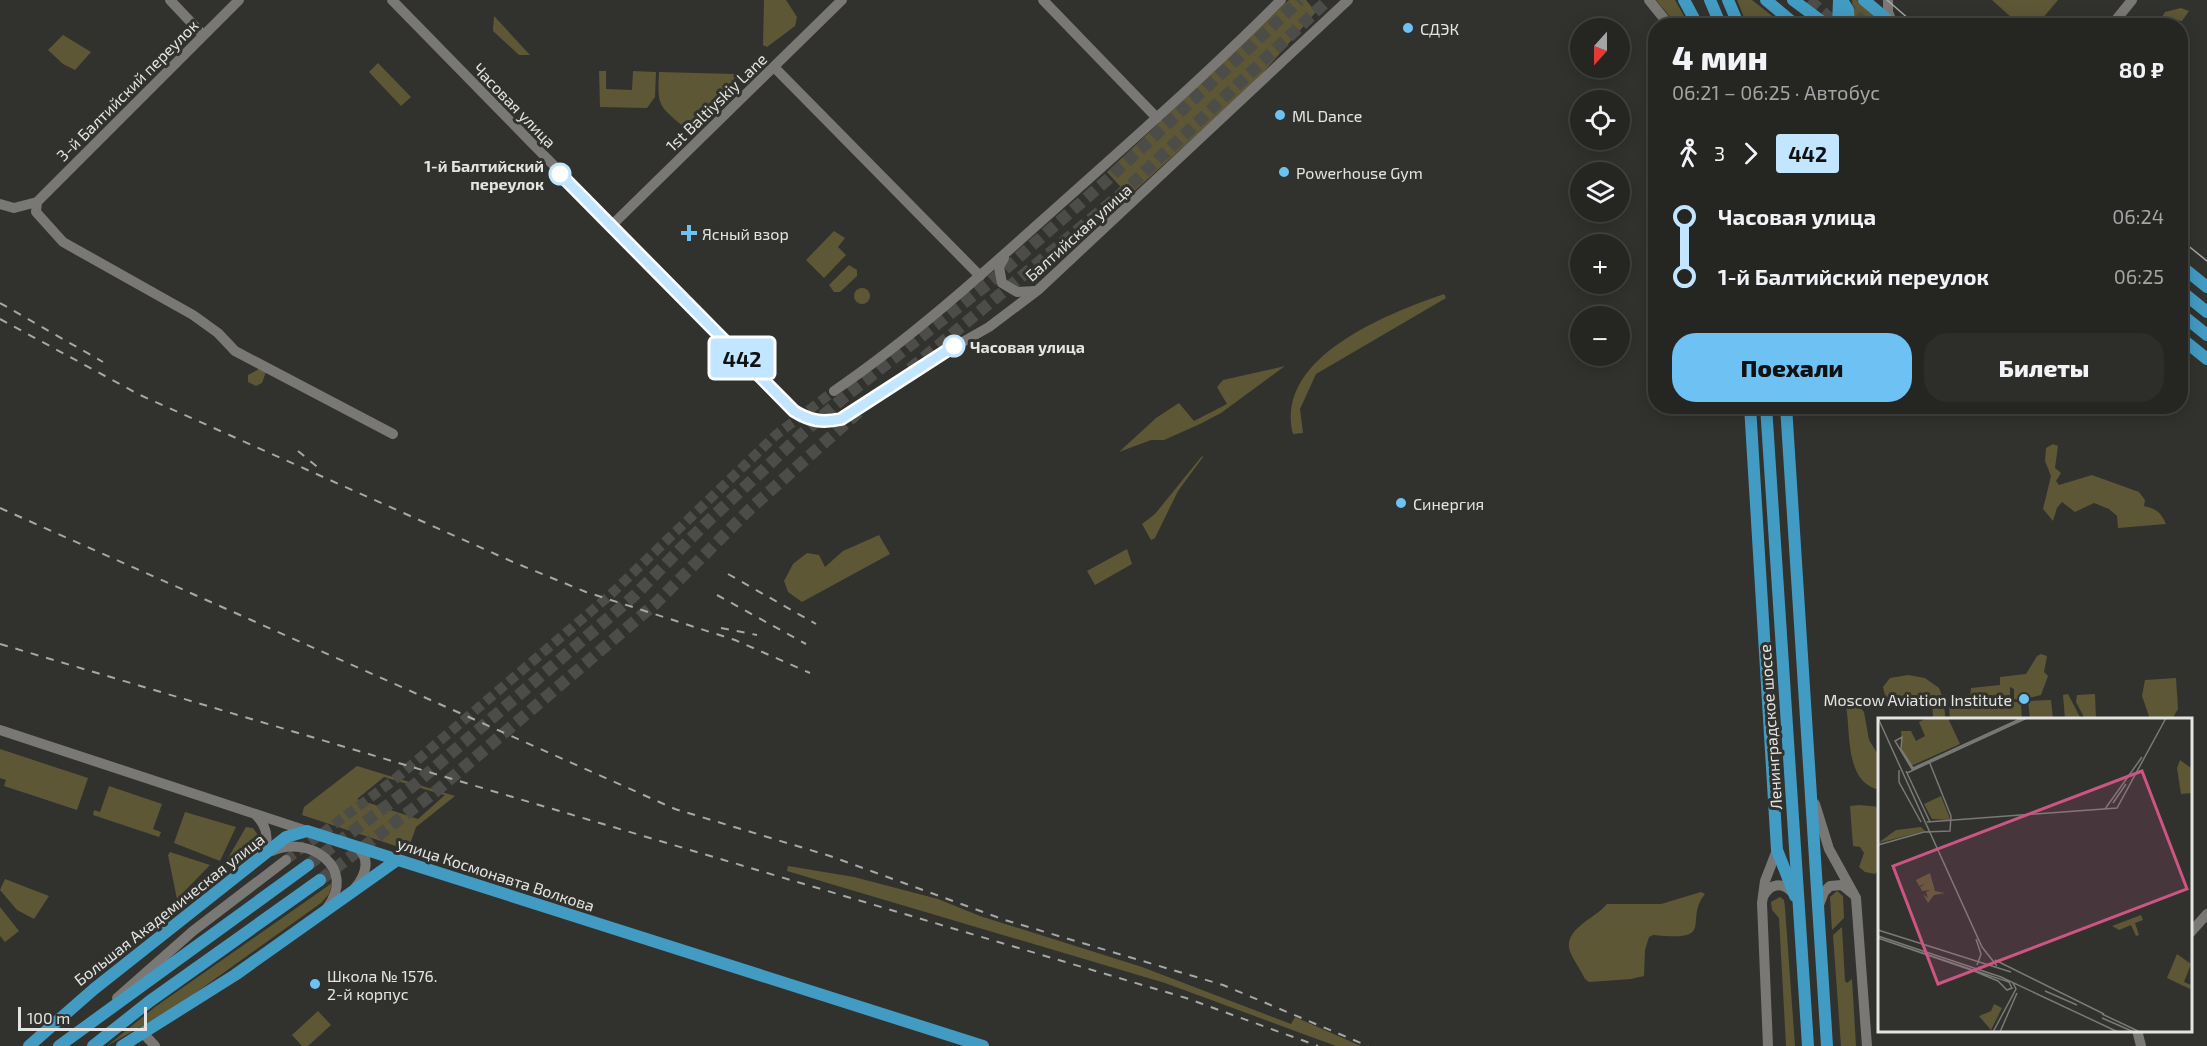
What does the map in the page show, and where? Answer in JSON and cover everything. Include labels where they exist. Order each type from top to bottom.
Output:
[{"type":"main road","points":[[1684,0],[1694,18]]},
{"type":"main road","points":[[1710,0],[1718,18]]},
{"type":"main road","points":[[1728,0],[1735,18]]},
{"type":"main road","points":[[1766,0],[1787,18]]},
{"type":"main road","points":[[1793,0],[1817,18]]},
{"type":"main road","points":[[1839,18],[1840,0]]},
{"type":"main road","points":[[1840,0],[1848,10],[1848,18]]},
{"type":"main road","points":[[1864,0],[1886,18]]},
{"type":"main road","points":[[2188,272],[2207,287]]},
{"type":"main road","points":[[2188,297],[2207,312]]},
{"type":"main road","points":[[2188,320],[2207,335]]},
{"type":"main road","points":[[2188,344],[2207,359]]},
{"type":"main road","points":[[1750,414],[1777,850],[1798,904]]},
{"type":"main road","name":"Ленинградское шоссе","points":[[1767,414],[1808,1046]]},
{"type":"main road","points":[[1786,414],[1827,1046]]},
{"type":"main road","name":"улица Космонавта Волкова","points":[[307,831],[983,1046]]},
{"type":"main road","name":"Большая Академическая улица","points":[[29,1046],[68,1011],[286,837],[307,831]]},
{"type":"main road","points":[[122,1046],[223,983],[355,888],[398,860]]},
{"type":"main road","points":[[59,1046],[309,865]]},
{"type":"main road","points":[[93,1046],[150,1001],[320,880]]},
{"type":"main road","points":[[68,1011],[64,1018],[65,1025],[70,1030],[81,1029]]},
{"type":"street","points":[[170,0],[203,35]]},
{"type":"street","name":"3-й Балтийский переулок","points":[[37,202],[239,0]]},
{"type":"street","name":"Часовая улица","points":[[392,0],[794,411]]},
{"type":"street","name":"1st Baltiyskiy Lane","points":[[611,226],[842,0]]},
{"type":"street","points":[[1042,0],[1156,118]]},
{"type":"street","name":"Балтийская улица","points":[[834,391],[885,356],[980,276],[1156,118],[1281,0]]},
{"type":"street","name":"Балтийская улица","points":[[794,411],[806,418],[824,423],[841,419],[931,360],[989,327],[1038,290],[1348,0]]},
{"type":"street","points":[[1649,0],[1664,18]]},
{"type":"street","points":[[1888,0],[1888,12],[1891,18]]},
{"type":"street","points":[[2117,18],[2132,0]]},
{"type":"street","points":[[774,67],[980,276]]},
{"type":"street","points":[[0,204],[14,207],[37,202],[36,212],[70,247],[193,315],[218,333],[235,351],[393,434]]},
{"type":"street","points":[[1008,251],[999,267],[1002,283],[1017,292],[1038,290]]},
{"type":"street","name":"улица Космонавта Волкова","points":[[0,730],[307,831]]},
{"type":"street","points":[[1809,778],[1829,849],[1856,897],[1867,1046]]},
{"type":"street","points":[[255,814],[262,820],[268,836],[260,859]]},
{"type":"street","points":[[353,845],[364,853],[366,859],[361,881],[355,888]]},
{"type":"street","points":[[260,859],[285,846],[297,846],[323,856],[335,870],[337,878],[336,893],[325,911]]},
{"type":"street","points":[[1768,1046],[1762,903],[1765,881],[1777,850]]},
{"type":"street","points":[[98,1016],[185,939],[286,860]]},
{"type":"street","points":[[1762,903],[1765,892],[1771,886],[1783,885],[1792,892]]},
{"type":"street","points":[[1818,912],[1824,892],[1830,886],[1842,885],[1856,897]]},
{"type":"street","points":[[2192,931],[2207,914]]},
{"type":"street","points":[[2137,1031],[2141,1046]]},
{"type":"street","points":[[143,1033],[155,1046]]},
{"type":"shaded area","points":[[764,0],[786,0],[797,17],[795,26],[767,47],[763,45]]},
{"type":"shaded area","points":[[1289,0],[1306,0],[1316,12],[1255,82],[1129,196],[1107,172]]},
{"type":"shaded area","points":[[1656,0],[1675,0],[1684,16],[1684,18],[1671,18]]},
{"type":"shaded area","points":[[1737,0],[1752,0],[1775,18],[1744,18]]},
{"type":"shaded area","points":[[1852,0],[1857,0],[1877,18],[1854,18]]},
{"type":"shaded area","points":[[1992,0],[2058,0],[2043,18],[2012,18]]},
{"type":"shaded area","points":[[2181,8],[2189,11],[2184,18],[2161,18],[2165,12]]},
{"type":"shaded area","points":[[494,16],[530,55],[519,55],[493,31]]},
{"type":"shaded area","points":[[63,35],[91,52],[75,70],[63,64],[48,50]]},
{"type":"shaded area","points":[[378,63],[411,97],[401,106],[369,72]]},
{"type":"shaded area","points":[[599,71],[606,71],[606,89],[632,90],[633,71],[656,72],[655,97],[647,108],[600,107]]},
{"type":"shaded area","points":[[659,72],[735,74],[736,80],[686,129],[662,105],[659,93]]},
{"type":"shaded area","points":[[834,231],[845,238],[838,247],[846,255],[824,278],[806,260]]},
{"type":"shaded area","points":[[849,265],[857,270],[857,276],[840,292],[834,292],[829,285]]},
{"type":"shaded area","points":[[859,288],[865,288],[870,296],[868,302],[859,304],[854,299],[854,293]]},
{"type":"shaded area","points":[[1444,294],[1446,298],[1316,374],[1300,409],[1303,433],[1293,434],[1292,407],[1301,382],[1317,361],[1366,327],[1394,313]]},
{"type":"shaded area","points":[[1285,366],[1221,413],[1200,424],[1164,440],[1151,440],[1119,452],[1156,418],[1179,403],[1194,421],[1227,404],[1217,387],[1223,380]]},
{"type":"shaded area","points":[[259,369],[266,372],[262,383],[256,386],[248,382],[248,375]]},
{"type":"shaded area","points":[[2053,444],[2058,446],[2055,468],[2061,473],[2056,481],[2059,485],[2092,475],[2139,492],[2145,500],[2144,506],[2158,512],[2166,524],[2118,528],[2117,516],[2109,509],[2094,503],[2075,512],[2062,502],[2057,508],[2053,521],[2043,509],[2051,476],[2045,461],[2046,448]]},
{"type":"shaded area","points":[[1202,456],[1178,491],[1155,538],[1151,540],[1142,524],[1155,514]]},
{"type":"shaded area","points":[[879,535],[890,554],[802,602],[788,592],[784,581],[793,564],[807,553],[819,555],[825,567],[843,551]]},
{"type":"shaded area","points":[[1127,549],[1132,564],[1095,585],[1087,571]]},
{"type":"shaded area","points":[[2041,654],[2047,656],[2044,672],[2048,676],[2041,695],[2020,700],[2014,699],[2014,689],[2010,687],[2010,697],[1977,701],[1970,698],[1971,688],[2000,685],[2000,677],[2026,674],[2037,656]]},
{"type":"shaded area","points":[[1908,675],[1925,678],[1939,688],[1945,718],[1933,718],[1932,700],[1887,703],[1883,687],[1890,678]]},
{"type":"shaded area","points":[[2176,678],[2178,709],[2173,718],[2150,718],[2142,696],[2145,680]]},
{"type":"shaded area","points":[[2068,694],[2080,718],[2065,718],[2063,695]]},
{"type":"shaded area","points":[[2095,694],[2096,718],[2084,718],[2076,702],[2077,695]]},
{"type":"shaded area","points":[[2051,700],[2053,718],[2030,718],[2028,701]]},
{"type":"shaded area","points":[[2017,702],[2021,705],[2022,718],[1950,718],[1949,705]]},
{"type":"shaded area","points":[[1857,704],[1864,712],[1869,740],[1878,754],[1878,789],[1860,778],[1855,767],[1849,742],[1846,706]]},
{"type":"shaded area","points":[[0,749],[88,778],[77,810],[4,786],[6,780],[0,778]]},
{"type":"shaded area","points":[[357,766],[455,796],[416,827],[408,850],[302,815],[304,807]],"holes":[[[384,777],[445,795],[418,819],[357,799]]]},
{"type":"shaded area","points":[[109,786],[162,804],[153,829],[161,832],[159,837],[93,815],[94,810],[100,812]]},
{"type":"shaded area","points":[[1850,806],[1878,807],[1878,870],[1875,874],[1865,872],[1859,867],[1864,853],[1860,847],[1853,846]]},
{"type":"shaded area","points":[[185,812],[236,827],[220,861],[174,843]]},
{"type":"shaded area","points":[[246,827],[253,828],[258,835],[255,849],[231,868],[224,865]]},
{"type":"shaded area","points":[[170,852],[210,865],[177,899],[168,855]]},
{"type":"shaded area","points":[[788,866],[854,877],[938,899],[980,916],[1142,967],[1291,1024],[1295,1017],[1361,1046],[1336,1046],[1165,983],[787,871]]},
{"type":"shaded area","points":[[5,879],[49,896],[34,919],[17,910],[0,890]]},
{"type":"shaded area","points":[[332,883],[329,894],[321,903],[180,1004],[107,1046],[155,1007]]},
{"type":"shaded area","points":[[1837,891],[1843,896],[1844,918],[1832,930],[1830,897]]},
{"type":"shaded area","points":[[1701,892],[1705,894],[1699,904],[1692,932],[1685,935],[1649,937],[1645,950],[1644,976],[1589,982],[1585,979],[1571,954],[1570,938],[1580,926],[1607,904],[1661,904]]},
{"type":"shaded area","points":[[1780,897],[1784,900],[1785,908],[1795,1046],[1786,1046],[1779,918],[1772,910],[1771,902]]},
{"type":"shaded area","points":[[0,907],[19,931],[5,942],[0,936]]},
{"type":"shaded area","points":[[1842,927],[1845,981],[1847,983],[1852,979],[1856,1046],[1841,1046],[1833,935]]},
{"type":"shaded area","points":[[318,1011],[331,1025],[308,1046],[302,1046],[292,1035]]},
{"type":"tunnel","points":[[308,865],[413,786],[635,595],[707,522],[803,433],[842,399],[989,283],[1107,180],[1300,0]]},
{"type":"tunnel","points":[[910,369],[1120,195],[1328,0]]},
{"type":"tunnel","points":[[1809,0],[1829,18]]},
{"type":"tunnel","points":[[1843,4],[1858,18]]},
{"type":"tunnel","points":[[286,860],[394,780],[610,595],[776,435],[834,391]]},
{"type":"tunnel","points":[[320,880],[435,792],[656,603],[751,508],[862,409]]},
{"type":"tram line","points":[[1887,0],[1908,18]]},
{"type":"tram line","points":[[2188,246],[2207,261]]},
{"type":"railway","points":[[0,303],[103,362]]},
{"type":"railway","points":[[0,319],[140,395],[513,562],[586,592],[735,640],[810,673]]},
{"type":"railway","points":[[298,451],[321,470]]},
{"type":"railway","points":[[0,508],[675,809],[830,856],[1005,920],[1223,985],[1368,1046]]},
{"type":"railway","points":[[728,574],[816,624]]},
{"type":"railway","points":[[717,595],[806,644]]},
{"type":"railway","points":[[721,628],[757,635]]},
{"type":"railway","points":[[0,644],[1186,998],[1318,1046]]},
{"type":"bus line","name":"442","points":[[560,174],[794,411],[806,418],[824,423],[841,419],[954,346]]},
{"type":"place","name":"СДЭК","points":[[1408,28]]},
{"type":"place","name":"ML Dance","points":[[1280,115]]},
{"type":"place","name":"Powerhouse Gym","points":[[1284,172]]},
{"type":"place","name":"1-й Балтийский переулок","points":[[560,174]]},
{"type":"place","name":"Ясный взор","points":[[689,233]]},
{"type":"place","name":"Часовая улица","points":[[954,346]]},
{"type":"place","name":"Синергия","points":[[1401,503]]},
{"type":"place","name":"Moscow Aviation Institute","points":[[2024,699]]},
{"type":"place","name":"Школа № 1576. 2-й корпус","points":[[315,984]]}]
